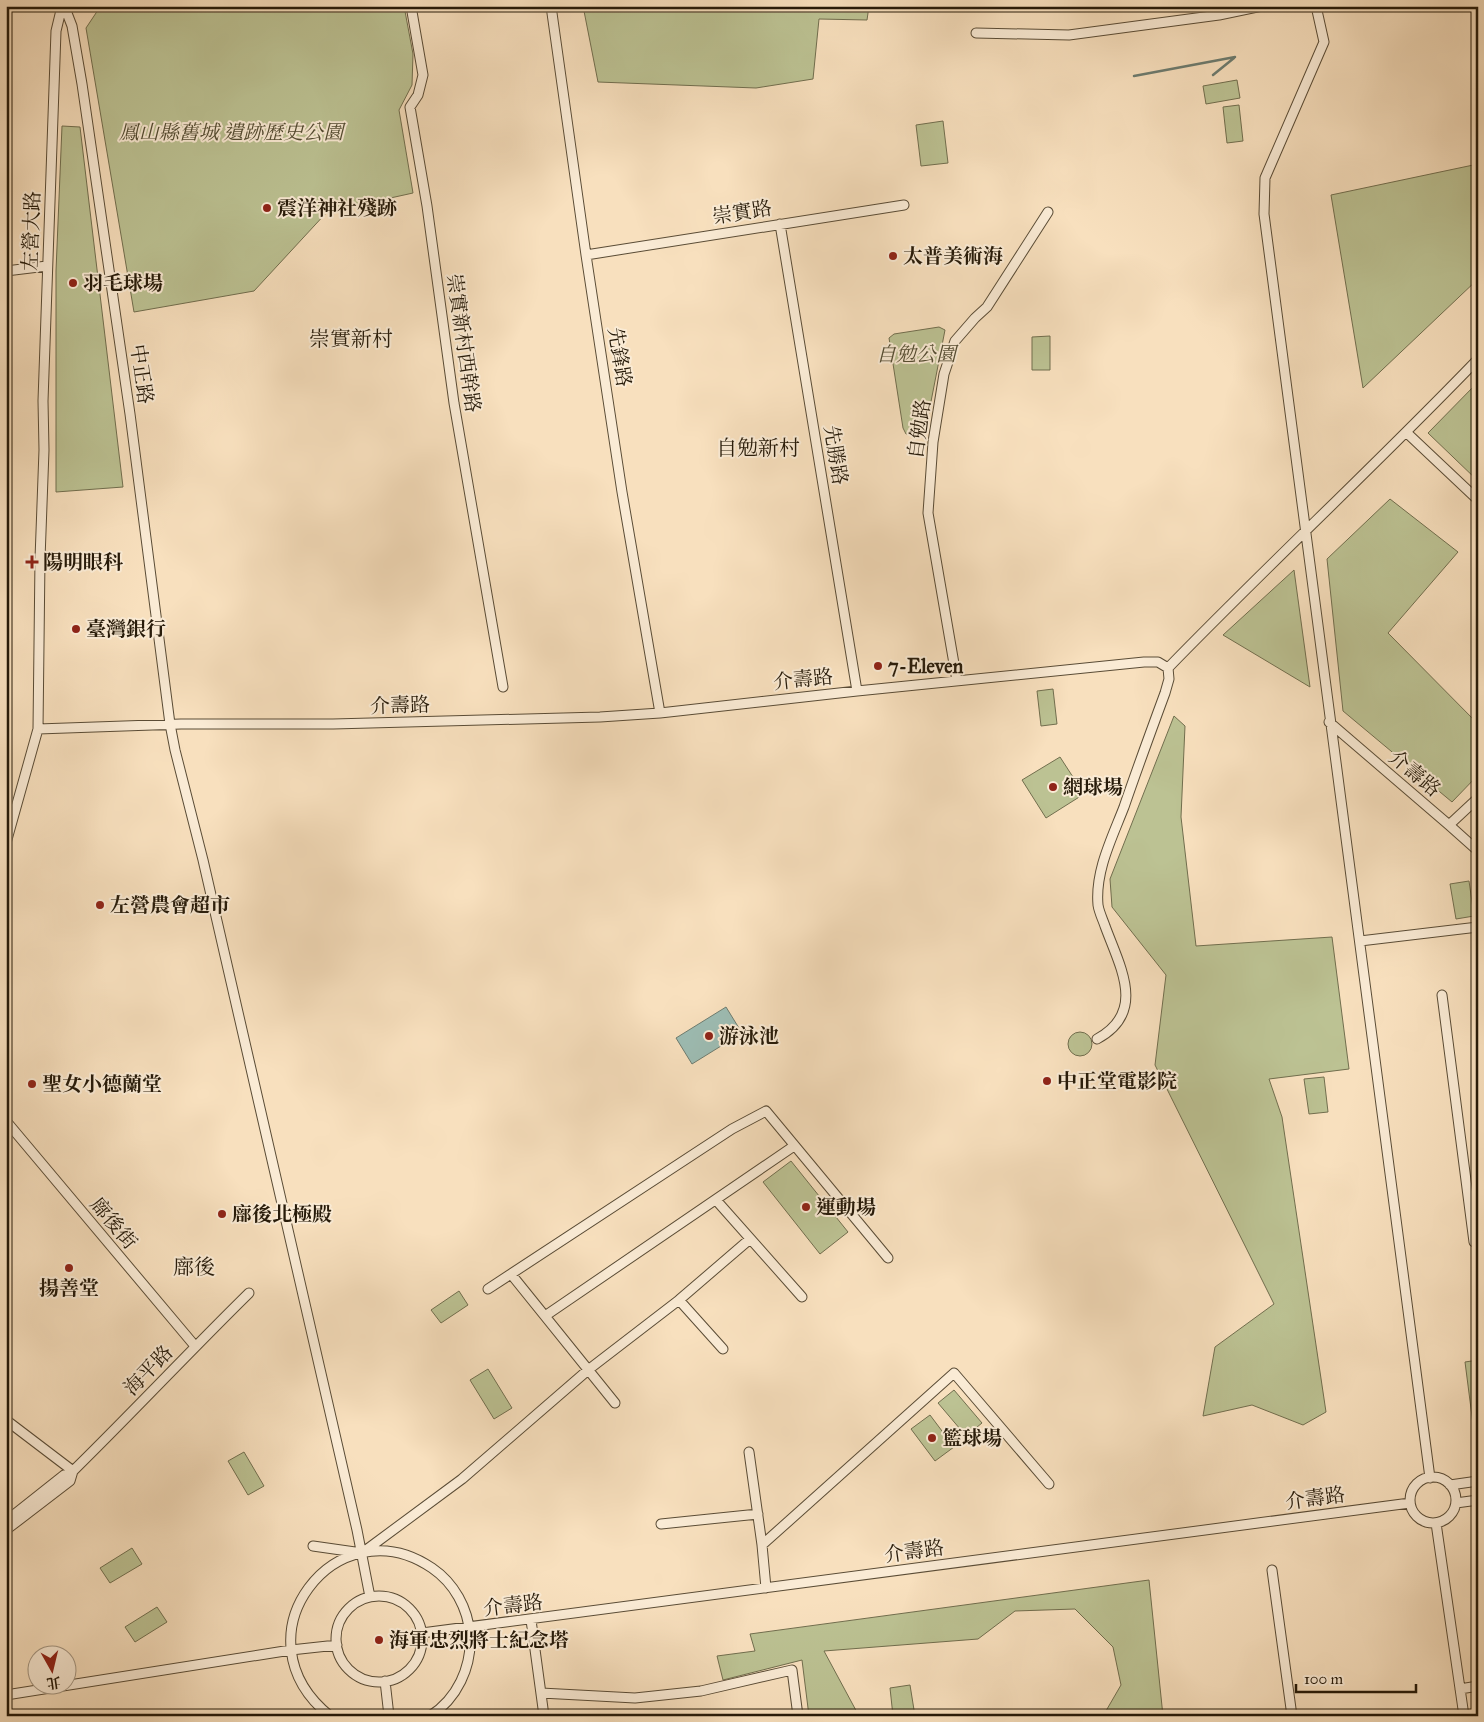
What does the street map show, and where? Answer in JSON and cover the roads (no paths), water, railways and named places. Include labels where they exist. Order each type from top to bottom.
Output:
[{"type":"street","name":"左營大路","points":[[6,843],[38,729],[47,266],[56,31],[62,6]]},
{"type":"street","name":"中正路","points":[[62,6],[72,26],[82,84],[130,414],[170,724],[175,750],[203,860],[362,1553],[370,1597]]},
{"type":"street","name":"崇實新村西幹路","points":[[411,6],[423,75],[418,95],[410,107],[427,206],[453,395],[503,687]]},
{"type":"street","name":"先鋒路","points":[[550,6],[622,492],[660,713]]},
{"type":"street","points":[[976,33],[1069,35],[1219,16],[1262,6]]},
{"type":"street","points":[[1316,6],[1324,42],[1265,178],[1264,214],[1329,722],[1360,941],[1430,1478]]},
{"type":"street","name":"崇實路","points":[[586,255],[904,205]]},
{"type":"street","name":"自勉路","points":[[957,681],[928,513],[934,442],[944,374],[955,341],[987,307],[1048,212]]},
{"type":"street","name":"先勝路","points":[[780,224],[857,691]]},
{"type":"street","points":[[6,270],[47,266]]},
{"type":"street","points":[[1097,1039],[1109,1032],[1117,1024],[1125,1008],[1127,989],[1124,976],[1098,907],[1100,871],[1165,693],[1169,679],[1168,668],[1304,531],[1407,432],[1478,359]]},
{"type":"street","points":[[1407,432],[1477,498]]},
{"type":"street","name":"介壽路","points":[[38,729],[170,724],[333,724],[600,717],[660,713],[1144,662],[1158,662],[1168,668]]},
{"type":"street","name":"介壽路","points":[[1329,722],[1478,851]]},
{"type":"street","points":[[1450,825],[1478,798]]},
{"type":"street","points":[[1360,941],[1478,927]]},
{"type":"street","points":[[1442,995],[1474,1242],[1478,1241]]},
{"type":"street","points":[[488,1289],[732,1130],[766,1111],[888,1258]]},
{"type":"street","name":"廍後街","points":[[6,1121],[195,1346]]},
{"type":"street","points":[[544,1316],[794,1146]]},
{"type":"street","points":[[716,1200],[802,1297]]},
{"type":"street","points":[[313,1546],[362,1553],[462,1479],[588,1370],[679,1300],[750,1239]]},
{"type":"street","points":[[511,1274],[615,1403]]},
{"type":"street","name":"海平路","points":[[6,1521],[64,1475],[73,1471],[195,1346],[250,1293]]},
{"type":"street","points":[[679,1300],[723,1349]]},
{"type":"street","points":[[762,1545],[954,1373],[1048,1484]]},
{"type":"street","points":[[6,1420],[73,1471]]},
{"type":"street","points":[[749,1452],[766,1588]]},
{"type":"street","name":"海平路","points":[[6,1530],[70,1481],[73,1471]]},
{"type":"street","points":[[1430,1478],[1437,1478],[1450,1485],[1456,1496],[1456,1503],[1449,1516],[1436,1523],[1422,1520],[1416,1516],[1410,1503],[1413,1489],[1423,1480],[1430,1478]]},
{"type":"street","points":[[1450,1485],[1478,1481]]},
{"type":"street","points":[[1456,1503],[1478,1500]]},
{"type":"street","name":"介壽路","points":[[422,1634],[1410,1503]]},
{"type":"street","points":[[661,1524],[758,1514]]},
{"type":"street","points":[[1436,1523],[1464,1716]]},
{"type":"street","points":[[330,1716],[307,1694],[296,1673],[290,1650],[293,1622],[302,1596],[328,1568],[344,1559],[362,1553],[383,1551],[403,1554],[423,1562],[434,1570],[454,1589],[464,1608],[470,1628],[468,1660],[464,1675],[447,1702],[430,1716]]},
{"type":"street","points":[[1272,1570],[1292,1716]]},
{"type":"street","points":[[370,1597],[390,1597],[408,1607],[417,1619],[422,1634],[422,1645],[419,1655],[406,1673],[385,1681],[372,1681],[359,1677],[348,1669],[340,1658],[336,1632],[340,1620],[358,1602],[370,1597]]},
{"type":"street","points":[[531,1620],[544,1716]]},
{"type":"street","points":[[6,1695],[290,1650],[337,1645]]},
{"type":"street","points":[[540,1693],[635,1698],[701,1691],[792,1670],[798,1716]]},
{"type":"street","points":[[385,1681],[389,1716]]},
{"type":"street","points":[[1460,1689],[1478,1686]]},
{"type":"water","name":"游泳池","points":[[726,1007],[742,1033],[692,1064],[676,1038]]},
{"type":"waterway","points":[[1134,76],[1235,57]]},
{"type":"waterway","points":[[1213,75],[1234,58]]},
{"type":"place","name":"震洋神社殘跡","points":[[267,208]]},
{"type":"place","name":"太普美術海","points":[[893,256]]},
{"type":"place","name":"羽毛球場","points":[[73,283]]},
{"type":"place","name":"陽明眼科","points":[[32,562]]},
{"type":"place","name":"臺灣銀行","points":[[76,629]]},
{"type":"place","name":"7-Eleven","points":[[878,666]]},
{"type":"place","name":"網球場","points":[[1053,787]]},
{"type":"place","name":"左營農會超市","points":[[100,905]]},
{"type":"place","name":"游泳池","points":[[709,1036]]},
{"type":"place","name":"中正堂電影院","points":[[1047,1081]]},
{"type":"place","name":"聖女小德蘭堂","points":[[32,1084]]},
{"type":"place","name":"運動場","points":[[806,1207]]},
{"type":"place","name":"廍後北極殿","points":[[222,1214]]},
{"type":"place","name":"揚善堂","points":[[69,1268]]},
{"type":"place","name":"籃球場","points":[[932,1438]]},
{"type":"place","name":"海軍忠烈將士紀念塔","points":[[379,1640]]},
{"type":"district","name":"崇實新村","points":[[351,339]]},
{"type":"district","name":"自勉新村","points":[[758,448]]},
{"type":"district","name":"廍後","points":[[194,1267]]},
{"type":"park label","name":"鳳山縣舊城 遺跡歷史公園","points":[[231,132]]},
{"type":"park label","name":"自勉公園","points":[[916,354]]}]
